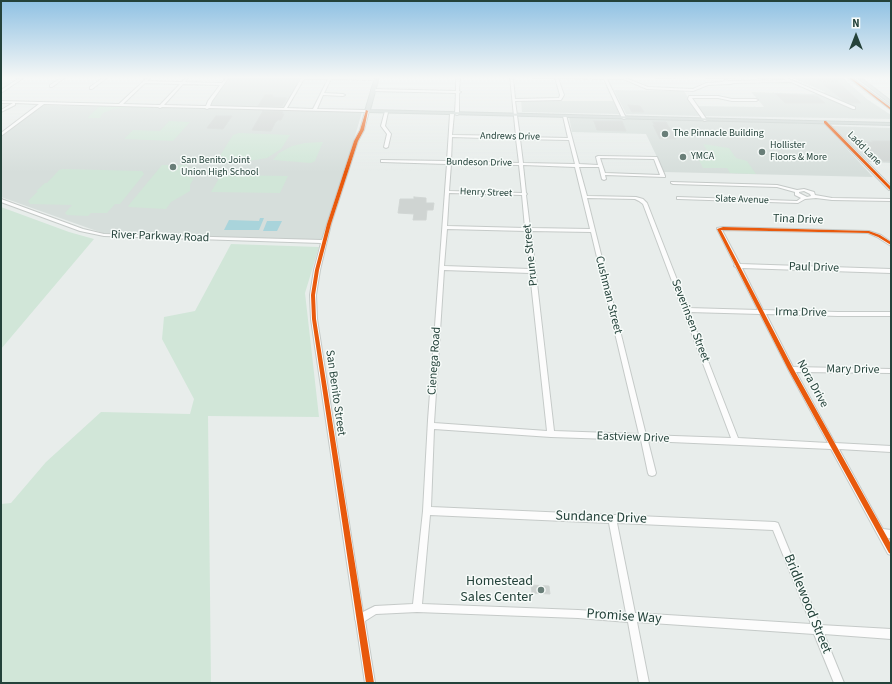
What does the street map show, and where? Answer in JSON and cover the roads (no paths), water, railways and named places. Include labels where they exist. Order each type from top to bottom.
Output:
[{"type":"main road","points":[[368,111],[891,124]]},
{"type":"street","points":[[1,135],[34,109]]},
{"type":"street","points":[[279,109],[368,111]]},
{"type":"street","name":"Cienega Road","points":[[417,608],[427,511],[431,426],[451,136],[456,109]]},
{"type":"street","name":"Prune Street","points":[[516,109],[551,434]]},
{"type":"street","points":[[620,109],[624,118]]},
{"type":"street","points":[[697,109],[705,120]]},
{"type":"street","name":"San Benito Street","points":[[368,111],[340,190],[324,242],[313,287],[314,319],[370,683]]},
{"type":"street","points":[[386,112],[383,126],[389,134],[386,146]]},
{"type":"street","name":"Cushman Street","points":[[565,116],[569,139],[652,473]]},
{"type":"street","name":"Ladd Lane","points":[[825,122],[891,189]]},
{"type":"street","name":"Andrews Drive","points":[[451,136],[569,139]]},
{"type":"street","points":[[598,157],[656,158],[663,176],[603,177],[600,166],[598,157]]},
{"type":"street","name":"Bundeson Drive","points":[[382,161],[600,166]]},
{"type":"street","points":[[673,183],[777,186],[797,191],[807,190],[815,196],[832,199],[891,200]]},
{"type":"street","points":[[797,191],[797,194],[804,198]]},
{"type":"street","name":"Henry Street","points":[[447,192],[525,194]]},
{"type":"street","name":"Slate Avenue","points":[[679,198],[798,202],[804,198],[812,198],[815,196]]},
{"type":"street","name":"Severinsen Street","points":[[584,197],[636,198],[643,201],[736,441]]},
{"type":"street","name":"River Parkway Road","points":[[1,200],[82,230],[104,236],[324,242]]},
{"type":"street","points":[[444,227],[592,232]]},
{"type":"street","name":"Tina Drive","points":[[723,228],[873,233],[891,244]]},
{"type":"street","name":"Nora Drive","points":[[723,228],[719,229],[720,232],[737,266],[791,369],[835,446],[891,551]]},
{"type":"street","name":"Paul Drive","points":[[737,266],[891,271]]},
{"type":"street","points":[[442,268],[533,271]]},
{"type":"street","name":"Irma Drive","points":[[686,310],[891,314]]},
{"type":"street","name":"Mary Drive","points":[[791,369],[891,371]]},
{"type":"street","name":"Eastview Drive","points":[[431,426],[551,434],[891,449]]},
{"type":"street","name":"Sundance Drive","points":[[427,511],[774,526]]},
{"type":"street","points":[[612,519],[644,683]]},
{"type":"street","name":"Bridlewood Street","points":[[774,526],[839,683]]},
{"type":"street","points":[[882,533],[891,534]]},
{"type":"street","name":"Promise Way","points":[[359,619],[374,610],[417,608],[578,614],[891,634]]},
{"type":"water","points":[[260,218],[264,218],[259,230],[224,230],[229,220],[259,221]]},
{"type":"water","points":[[267,221],[282,221],[277,231],[263,231]]},
{"type":"place","name":"The Pinnacle Building","points":[[665,134]]},
{"type":"place","name":"Hollister Floors & More","points":[[762,152]]},
{"type":"place","name":"YMCA","points":[[683,157]]},
{"type":"place","name":"San Benito Joint Union High School","points":[[173,167]]},
{"type":"place","name":"Homestead Sales Center","points":[[541,590]]}]
